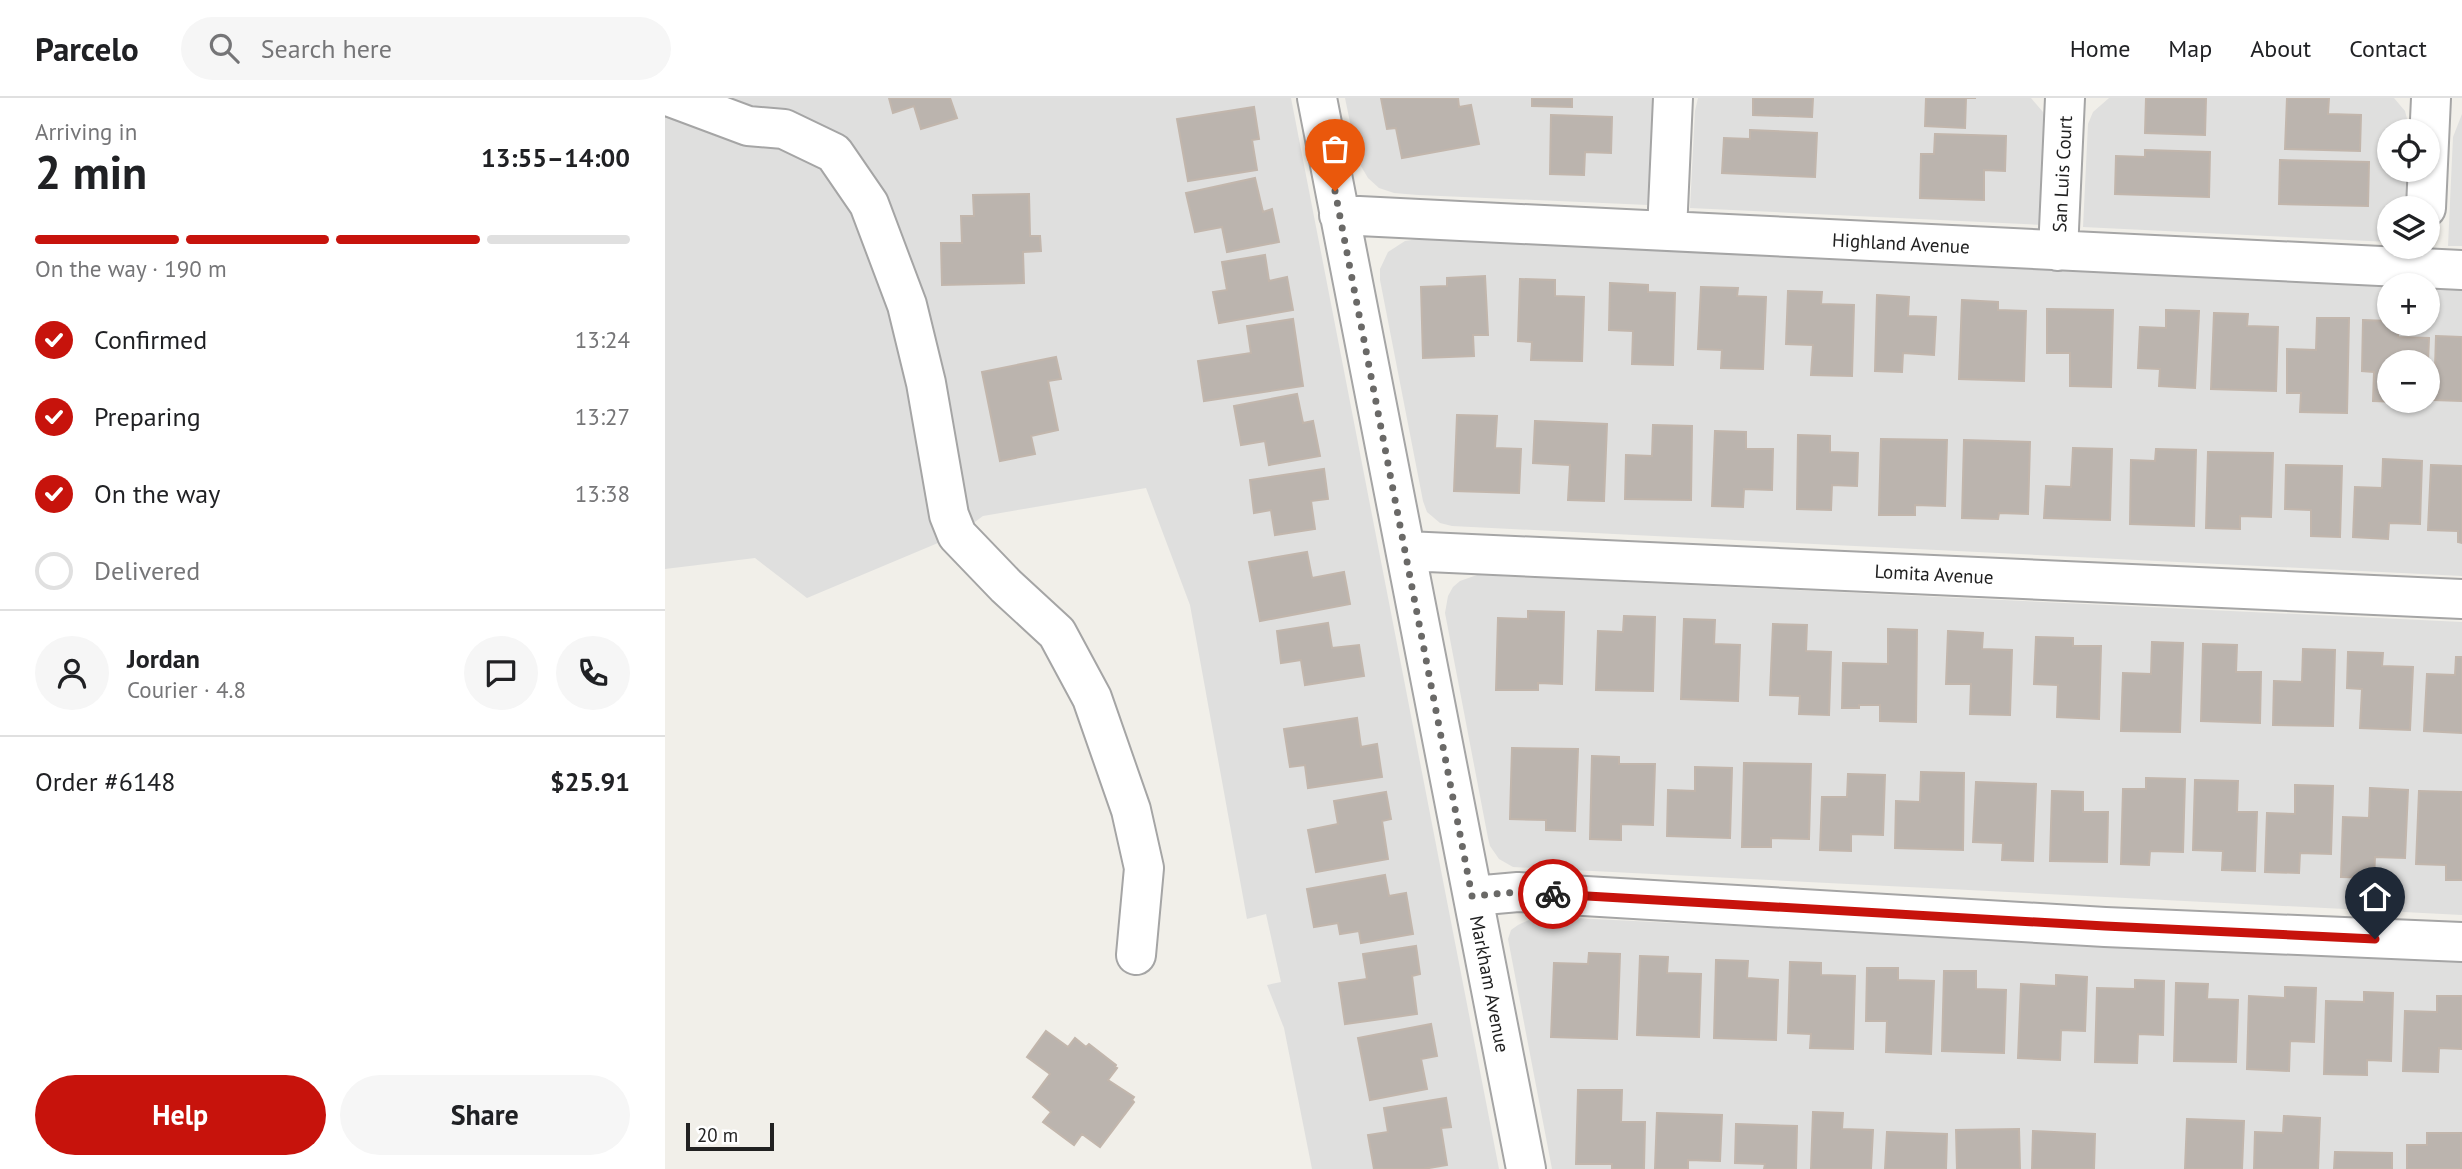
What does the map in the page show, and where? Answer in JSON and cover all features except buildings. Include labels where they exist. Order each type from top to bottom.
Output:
[{"type":"street","points":[[673,98],[748,126],[784,129],[834,153],[869,204],[907,304],[926,383],[949,515],[957,535],[1057,634],[1092,698],[1131,810],[1144,867],[1136,955]]},
{"type":"street","name":"Markham Avenue","points":[[1317,98],[1526,1169]]},
{"type":"street","points":[[1667,232],[1673,98]]},
{"type":"street","name":"San Luis Court","points":[[2058,251],[2065,98]]},
{"type":"street","points":[[2427,196],[2431,98]]},
{"type":"street","name":"Highland Avenue","points":[[1339,215],[2058,251],[2377,256]]},
{"type":"street","name":"Highland Avenue","points":[[2430,259],[2462,270]]},
{"type":"street","name":"Lomita Avenue","points":[[1406,551],[2462,600]]},
{"type":"street","points":[[1472,896],[1518,892],[2091,926],[2462,942]]},
{"type":"shaded area","points":[[665,98],[1291,98],[1499,1169],[1312,1169],[1284,1028],[1267,985],[1281,982],[1266,914],[1247,919],[1190,605],[1146,488],[983,516],[957,535],[807,598],[755,558],[665,569]]},
{"type":"shaded area","points":[[1345,98],[1652,98],[1654,112],[1648,205],[1418,195],[1394,193],[1379,188],[1368,178],[1358,161]]},
{"type":"shaded area","points":[[1698,98],[2031,98],[2043,112],[2046,122],[2043,225],[1690,208]]},
{"type":"shaded area","points":[[2109,98],[2394,98],[2405,111],[2407,119],[2377,119],[2377,182],[2408,182],[2407,196],[2377,196],[2377,241],[2083,227],[2088,124],[2093,112]]},
{"type":"shaded area","points":[[2462,114],[2462,246],[2448,246],[2453,137]]},
{"type":"shaded area","points":[[1418,239],[2377,286],[2377,336],[2440,336],[2440,289],[2462,290],[2462,576],[1452,526],[1440,523],[1427,512],[1423,501],[1380,280],[1380,269],[1388,252],[1405,241]]},
{"type":"shaded area","points":[[1477,575],[2462,622],[2462,915],[1513,867],[1499,859],[1490,846],[1445,613],[1448,596],[1453,587],[1460,581]]},
{"type":"shaded area","points":[[1553,917],[2462,962],[2462,1169],[1552,1169],[1508,939],[1511,930],[1518,925],[1529,920]]},
{"type":"way so far","points":[[1335,191],[1472,896],[1518,892],[1553,894]]},
{"type":"route","points":[[1553,894],[2375,939]]}]
